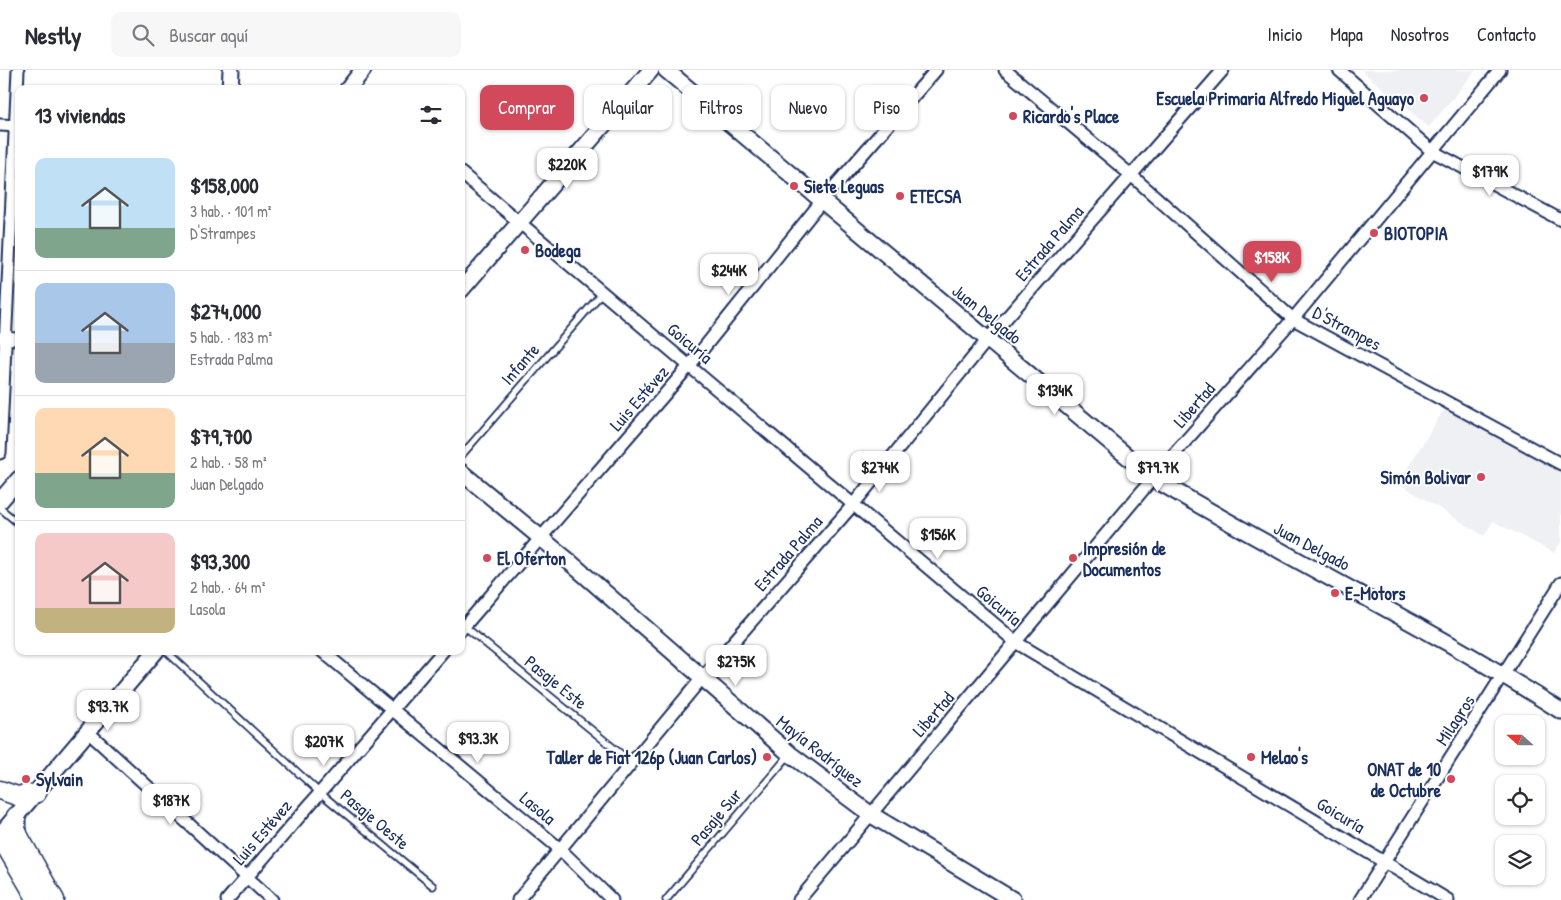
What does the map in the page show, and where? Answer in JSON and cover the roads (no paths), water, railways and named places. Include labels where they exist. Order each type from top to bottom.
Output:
[{"type":"main road","points":[[230,85],[231,70]]},
{"type":"main road","points":[[465,285],[651,70]]},
{"type":"main road","name":"Juan Delgado","points":[[666,70],[821,202],[1153,478],[1205,510],[1437,635],[1505,674],[1561,710]]},
{"type":"main road","name":"Mayía Rodríguez","points":[[465,475],[541,538],[790,754],[870,814],[1013,900]]},
{"type":"main road","points":[[0,501],[15,484]]},
{"type":"main road","points":[[37,900],[0,836],[153,655]]},
{"type":"main road","points":[[0,790],[18,796],[37,792]]},
{"type":"main road","points":[[16,816],[16,829],[20,838],[55,900]]},
{"type":"main road","points":[[0,862],[30,900]]},
{"type":"street","points":[[17,85],[18,70]]},
{"type":"street","name":"Luis Estévez","points":[[465,623],[541,538],[690,365],[821,202],[936,70]]},
{"type":"street","name":"D'Strampes","points":[[1005,70],[1131,175],[1293,319],[1561,464]]},
{"type":"street","name":"Estrada Palma","points":[[518,900],[702,678],[852,506],[988,340],[1223,70]]},
{"type":"street","points":[[1339,70],[1432,151],[1561,220]]},
{"type":"street","name":"Libertad","points":[[799,900],[1017,643],[1153,478],[1293,319],[1500,70]]},
{"type":"street","points":[[0,125],[15,126]]},
{"type":"street","points":[[0,453],[3,338],[15,142]]},
{"type":"street","name":"Goicuría","points":[[465,176],[690,365],[852,506],[1017,643],[1448,900]]},
{"type":"street","name":"Milagros","points":[[1360,900],[1561,583]]},
{"type":"street","name":"Lasola","points":[[327,655],[560,849],[612,900]]},
{"type":"street","name":"Luis Estévez","points":[[227,900],[440,655]]},
{"type":"street","points":[[88,732],[272,900]]},
{"type":"lane","name":"Infante","points":[[465,451],[602,292]]},
{"type":"lane","points":[[0,508],[15,521]]},
{"type":"lane","name":"Pasaje Este","points":[[465,628],[632,763]]},
{"type":"lane","name":"Pasaje Oeste","points":[[170,655],[319,792],[433,886]]},
{"type":"lane","name":"Pasaje Sur","points":[[666,900],[790,754]]},
{"type":"place","name":"Escuela Primaria Alfredo Miguel Aguayo","points":[[1424,98]]},
{"type":"place","name":"Ricardo's Place","points":[[1013,116]]},
{"type":"place","name":"Siete Leguas","points":[[794,186]]},
{"type":"place","name":"ETECSA","points":[[900,196]]},
{"type":"place","name":"BIOTOPIA","points":[[1374,233]]},
{"type":"place","name":"Bodega","points":[[525,250]]},
{"type":"place","name":"Simón Bolivar","points":[[1481,477]]},
{"type":"place","name":"El Oferton","points":[[487,558]]},
{"type":"place","name":"Impresión de Documentos","points":[[1073,558]]},
{"type":"place","name":"E-Motors","points":[[1335,593]]},
{"type":"place","name":"Taller de Fiat 126p (Juan Carlos)","points":[[767,757]]},
{"type":"place","name":"Melao's","points":[[1251,757]]},
{"type":"place","name":"Sylvain","points":[[26,779]]},
{"type":"place","name":"ONAT de 10 de Octubre","points":[[1451,779]]}]
